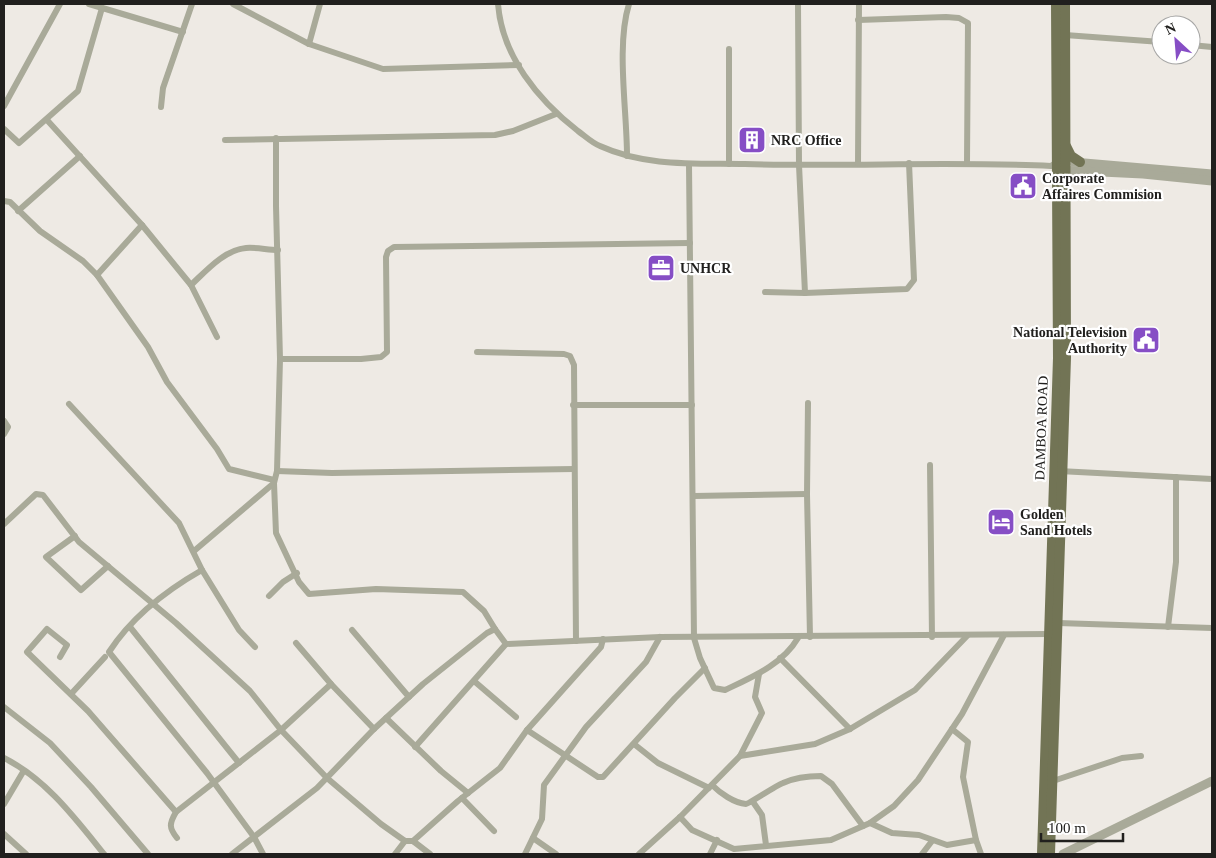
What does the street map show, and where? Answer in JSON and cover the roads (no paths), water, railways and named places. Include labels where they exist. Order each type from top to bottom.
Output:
[{"type":"main road","name":"DAMBOA ROAD","points":[[1050,854],[1058,623],[1059,166],[1056,4]]},
{"type":"main road","name":"DAMBOA ROAD","points":[[1042,854],[1049,634],[1057,471],[1066,357],[1066,189],[1059,166],[1066,145],[1065,4]]},
{"type":"main road","points":[[1066,145],[1078,166],[1068,179],[1066,189]]},
{"type":"street","points":[[4,106],[60,4]]},
{"type":"street","points":[[90,4],[183,32]]},
{"type":"street","points":[[161,107],[163,88],[192,4]]},
{"type":"street","points":[[233,4],[309,44],[383,69],[519,65]]},
{"type":"street","points":[[309,44],[320,4]]},
{"type":"street","points":[[498,4],[503,31],[519,65],[543,100],[556,114],[598,146],[627,156],[689,165],[799,166],[967,162],[1212,174]]},
{"type":"street","points":[[627,156],[623,40],[624,19],[629,4]]},
{"type":"street","points":[[798,4],[799,166],[805,293]]},
{"type":"street","points":[[858,4],[858,164]]},
{"type":"street","points":[[4,128],[19,143],[78,91],[102,8]]},
{"type":"street","points":[[858,20],[946,17],[959,18],[968,22],[967,162]]},
{"type":"street","points":[[1065,35],[1151,41]]},
{"type":"street","points":[[729,49],[729,164]]},
{"type":"street","points":[[225,140],[495,135],[513,131],[556,114]]},
{"type":"street","points":[[47,120],[142,225],[191,285],[217,337]]},
{"type":"street","points":[[276,138],[280,359],[277,471],[274,482],[276,533],[297,573],[299,582],[309,594],[376,589],[463,592],[484,610],[506,644]]},
{"type":"street","points":[[18,211],[80,156]]},
{"type":"street","points":[[765,292],[805,293],[908,289],[914,280],[910,163]]},
{"type":"street","points":[[689,165],[694,496],[694,638],[700,658],[714,688],[719,690],[725,690],[759,674],[791,649],[798,638]]},
{"type":"street","points":[[1078,166],[1212,181]]},
{"type":"street","points":[[4,201],[10,202],[40,231],[83,262],[96,275],[148,347],[167,382],[217,449],[229,469],[274,482]]},
{"type":"street","points":[[96,275],[142,225]]},
{"type":"street","points":[[280,359],[361,359],[381,357],[387,352],[386,257],[388,251],[394,247],[690,243]]},
{"type":"street","points":[[191,285],[216,262],[232,252],[246,248],[278,250]]},
{"type":"street","points":[[477,352],[564,354],[570,356],[574,366],[576,641]]},
{"type":"street","points":[[808,403],[807,494],[810,637]]},
{"type":"street","points":[[69,404],[179,523],[202,570],[238,630],[255,647]]},
{"type":"street","points":[[574,405],[692,405]]},
{"type":"street","points":[[4,421],[8,427],[4,434]]},
{"type":"street","points":[[930,465],[932,637]]},
{"type":"street","points":[[277,471],[332,473],[574,469]]},
{"type":"street","points":[[1057,471],[1212,479]]},
{"type":"street","points":[[1168,627],[1176,562],[1176,477]]},
{"type":"street","points":[[194,551],[274,482]]},
{"type":"street","points":[[4,524],[38,494],[43,495],[58,511],[79,542],[154,604],[229,670],[262,704],[281,730],[327,778],[405,841],[412,841],[430,854]]},
{"type":"street","points":[[694,496],[807,494]]},
{"type":"street","points":[[75,536],[46,557],[59,572],[81,590],[108,566]]},
{"type":"street","points":[[202,570],[154,604],[130,627],[109,652],[214,783],[254,837],[262,854]]},
{"type":"street","points":[[270,596],[283,582],[297,573]]},
{"type":"street","points":[[1058,623],[1212,628]]},
{"type":"street","points":[[130,627],[239,763]]},
{"type":"street","points":[[60,657],[67,645],[47,629],[27,652],[72,694],[176,812]]},
{"type":"street","points":[[232,854],[327,778],[374,729],[408,698],[468,648],[495,629]]},
{"type":"street","points":[[352,630],[408,698]]},
{"type":"street","points":[[680,817],[692,830],[734,848],[832,840],[870,823],[894,806],[908,792],[952,729],[1004,634]]},
{"type":"street","points":[[416,746],[506,644],[660,637],[932,637],[1049,634]]},
{"type":"street","points":[[740,756],[815,744],[850,729],[915,690],[967,636]]},
{"type":"street","points":[[525,854],[542,819],[544,785],[586,726],[646,662],[660,637]]},
{"type":"street","points":[[412,841],[500,768],[528,730],[590,660],[604,639]]},
{"type":"street","points":[[296,643],[331,684],[374,729]]},
{"type":"street","points":[[72,694],[105,657]]},
{"type":"street","points":[[780,658],[850,729]]},
{"type":"street","points":[[528,730],[564,756],[598,777],[603,777],[675,698],[706,668]]},
{"type":"street","points":[[639,854],[680,817],[710,787],[725,768],[740,756],[762,713],[755,697],[759,674]]},
{"type":"street","points":[[474,681],[516,717]]},
{"type":"street","points":[[177,838],[170,829],[170,824],[176,812],[281,730],[331,684]]},
{"type":"street","points":[[4,707],[50,743],[91,787],[148,854]]},
{"type":"street","points":[[386,718],[465,796],[494,831]]},
{"type":"street","points":[[952,729],[968,742],[963,777],[976,840],[981,854]]},
{"type":"street","points":[[634,744],[658,763],[745,804],[753,802],[765,791],[785,781],[821,776],[832,784],[863,826]]},
{"type":"street","points":[[1053,781],[1122,758],[1141,756]]},
{"type":"street","points":[[4,758],[37,780],[54,795],[104,854]]},
{"type":"street","points":[[4,804],[23,772]]},
{"type":"street","points":[[1063,854],[1212,781]]},
{"type":"street","points":[[753,802],[762,815],[766,845]]},
{"type":"street","points":[[870,823],[892,833],[919,835],[932,841],[953,846],[976,840]]},
{"type":"street","points":[[4,834],[26,854]]},
{"type":"street","points":[[533,838],[556,854]]},
{"type":"street","points":[[710,854],[717,840]]},
{"type":"street","points":[[395,854],[405,841]]},
{"type":"street","points":[[922,854],[932,841]]},
{"type":"place","name":"NRC Office","points":[[752,140]]},
{"type":"place","name":"Corporate Affaires Commision","points":[[1023,186]]},
{"type":"place","name":"UNHCR","points":[[661,268]]},
{"type":"place","name":"National Television Authority","points":[[1146,340]]},
{"type":"place","name":"Golden Sand Hotels","points":[[1001,522]]}]
